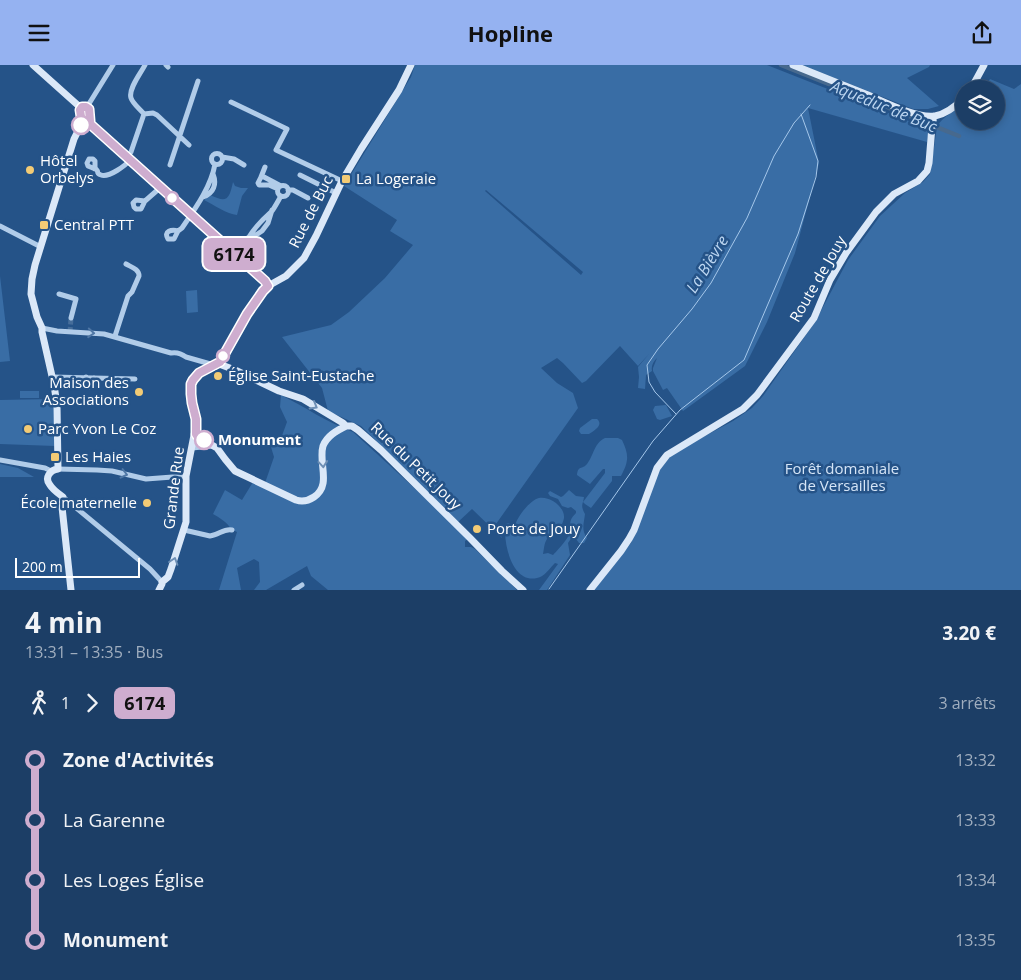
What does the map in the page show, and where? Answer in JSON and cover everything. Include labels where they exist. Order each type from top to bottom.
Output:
[{"type":"street","points":[[33,65],[84,108]]},
{"type":"street","points":[[113,65],[84,108],[80,110],[86,123],[161,187],[265,281],[268,286]]},
{"type":"street","points":[[144,114],[134,104],[130,93],[145,65]]},
{"type":"street","name":"Rue de Buc","points":[[216,365],[263,291],[286,276],[304,258],[342,181],[399,89],[411,65]]},
{"type":"street","points":[[793,65],[912,113],[934,116],[955,106]]},
{"type":"street","points":[[976,80],[984,65]]},
{"type":"street","points":[[170,165],[198,81]]},
{"type":"street","points":[[231,102],[287,129],[276,150],[342,181]]},
{"type":"street","points":[[144,114],[153,113],[156,115],[189,145]]},
{"type":"street","points":[[95,169],[100,175],[108,175],[126,165],[144,114]]},
{"type":"street","name":"Route de Jouy","points":[[590,590],[622,551],[629,539],[657,468],[667,455],[743,409],[757,395],[814,318],[830,280],[846,253],[876,212],[894,194],[918,181],[927,171],[934,116]]},
{"type":"street","points":[[86,123],[74,139],[34,270],[31,289],[37,317],[42,328],[57,405],[55,470],[48,477],[48,483],[150,569],[161,588]]},
{"type":"street","points":[[178,231],[203,197],[212,191],[215,185],[213,155],[218,153],[222,157],[234,159],[244,165]]},
{"type":"street","points":[[215,164],[221,162],[222,157]]},
{"type":"street","points":[[265,167],[261,177],[279,188],[285,186],[288,190],[293,190],[308,198]]},
{"type":"street","points":[[300,175],[336,193]]},
{"type":"street","points":[[145,201],[136,200],[132,205],[139,211],[145,201],[161,187]]},
{"type":"street","points":[[279,188],[278,194],[281,196]]},
{"type":"street","points":[[231,251],[249,237],[262,231],[268,223],[272,210],[281,196],[287,195],[288,190]]},
{"type":"street","points":[[0,226],[41,247]]},
{"type":"street","points":[[115,336],[128,296],[132,292],[139,276],[137,270],[126,264]]},
{"type":"street","points":[[59,294],[76,299],[71,318]]},
{"type":"street","points":[[42,328],[115,336],[216,365]]},
{"type":"street","name":"Grande Rue","points":[[161,588],[168,577],[186,531],[186,476],[196,431],[191,384],[199,373],[216,365]]},
{"type":"street","name":"Rue du Petit Jouy","points":[[216,365],[235,370],[279,391],[302,399],[346,426],[352,426],[358,430],[381,450],[523,590]]},
{"type":"street","points":[[52,377],[135,379]]},
{"type":"street","points":[[86,377],[86,385],[89,387],[93,385],[94,378]]},
{"type":"street","points":[[196,431],[198,437],[213,445],[235,471],[296,500],[304,501],[313,499],[322,486],[324,480],[322,454],[326,441],[335,431],[346,426]]},
{"type":"street","points":[[192,448],[213,445]]},
{"type":"street","points":[[0,460],[55,470],[105,470],[146,479],[186,476]]},
{"type":"street","points":[[63,497],[62,507],[71,590]]},
{"type":"street","points":[[186,531],[212,536],[226,529],[232,530]]},
{"type":"street","points":[[294,590],[302,585]]},
{"type":"green space","points":[[415,65],[767,65],[929,129],[927,142],[808,108],[819,163],[795,253],[767,322],[745,366],[683,411],[667,388],[663,390],[653,371],[657,358],[653,364],[652,371],[646,375],[645,389],[638,388],[638,367],[649,354],[638,366],[620,346],[582,383],[557,358],[541,368],[557,383],[573,393],[578,408],[496,524],[502,538],[472,509],[458,522],[361,426],[328,411],[322,388],[282,337],[331,325],[349,312],[385,278],[413,245],[390,231],[397,220],[344,186],[411,77]],"holes":[[[486,190],[583,272],[581,275],[485,191]]]},
{"type":"green space","points":[[802,65],[930,65],[907,78],[939,106],[928,109],[913,109]]},
{"type":"green space","name":"Forêt domaniale de Versailles","points":[[1021,84],[1021,590],[593,590],[631,543],[658,472],[670,456],[733,421],[752,408],[763,396],[815,322],[848,260],[880,216],[905,193],[923,182],[930,174],[937,127],[942,120],[955,110],[955,130],[1005,130],[1005,85],[1014,89]]},
{"type":"green space","points":[[233,182],[235,186],[248,188],[242,196],[237,215],[204,200],[210,195],[220,199],[226,198],[230,193]]},
{"type":"green space","points":[[0,276],[10,361],[0,362]]},
{"type":"green space","points":[[197,290],[198,312],[187,313],[186,291]]},
{"type":"green space","points":[[20,391],[39,391],[39,398],[20,398]]},
{"type":"green space","points":[[281,395],[326,420],[353,432],[469,538],[465,541],[465,547],[475,549],[517,590],[328,590],[311,576],[307,566],[266,590],[254,590],[260,582],[259,562],[254,559],[237,568],[241,590],[219,590],[237,532],[213,514],[225,490],[242,500],[253,482],[265,483],[274,457],[271,447],[280,441],[287,422],[280,407]]},
{"type":"green space","name":"Parc Yvon Le Coz","points":[[53,399],[55,446],[0,444],[0,400]]},
{"type":"green space","points":[[666,405],[672,416],[660,420],[657,419],[653,410],[655,406]]},
{"type":"green space","points":[[592,419],[599,421],[599,426],[589,434],[581,434],[580,428]]},
{"type":"green space","points":[[605,438],[618,438],[622,440],[627,454],[627,462],[621,476],[612,476],[612,481],[591,508],[583,502],[605,473],[605,469],[590,484],[577,475],[579,469],[589,461],[596,446]]},
{"type":"green space","points":[[0,464],[18,468],[34,477],[0,477]]},
{"type":"green space","points":[[569,490],[576,496],[584,497],[582,507],[585,514],[583,529],[587,538],[584,543],[579,543],[572,537],[568,543],[570,555],[547,590],[539,590],[558,564],[555,563],[537,578],[528,578],[521,574],[515,568],[507,550],[506,524],[515,526],[524,509],[536,499],[548,499],[556,503],[562,510],[564,518],[557,532],[546,541],[543,554],[553,555],[569,535],[571,520],[576,511],[571,507],[562,506],[558,499],[550,496],[548,493],[550,491],[561,497]]},
{"type":"waterway","name":"Aqueduc de Buc","points":[[781,65],[959,136]]},
{"type":"waterway","name":"La Bièvre","points":[[676,414],[655,392],[649,382],[647,365],[711,283],[747,218],[774,156],[794,123],[810,105]]},
{"type":"waterway","name":"La Bièvre","points":[[549,589],[653,441],[680,410],[744,360],[798,234],[816,177],[818,161],[801,114]]},
{"type":"tunnel","points":[[70,332],[71,318]]},
{"type":"bus line","name":"6174","points":[[81,125],[80,110],[82,107],[88,107],[89,123],[265,281],[268,286],[247,314],[220,362],[199,373],[191,384],[196,434],[204,440]]},
{"type":"place","name":"Hôtel Orbelys","points":[[30,170]]},
{"type":"place","name":"La Logeraie","points":[[346,179]]},
{"type":"place","name":"Central PTT","points":[[44,225]]},
{"type":"place","name":"Église Saint-Eustache","points":[[218,376]]},
{"type":"place","name":"Maison des Associations","points":[[139,392]]},
{"type":"place","name":"Parc Yvon Le Coz","points":[[28,429]]},
{"type":"place","name":"Monument","points":[[204,440]]},
{"type":"place","name":"Les Haies","points":[[55,457]]},
{"type":"place","name":"École maternelle","points":[[147,503]]},
{"type":"place","name":"Porte de Jouy","points":[[477,529]]}]
